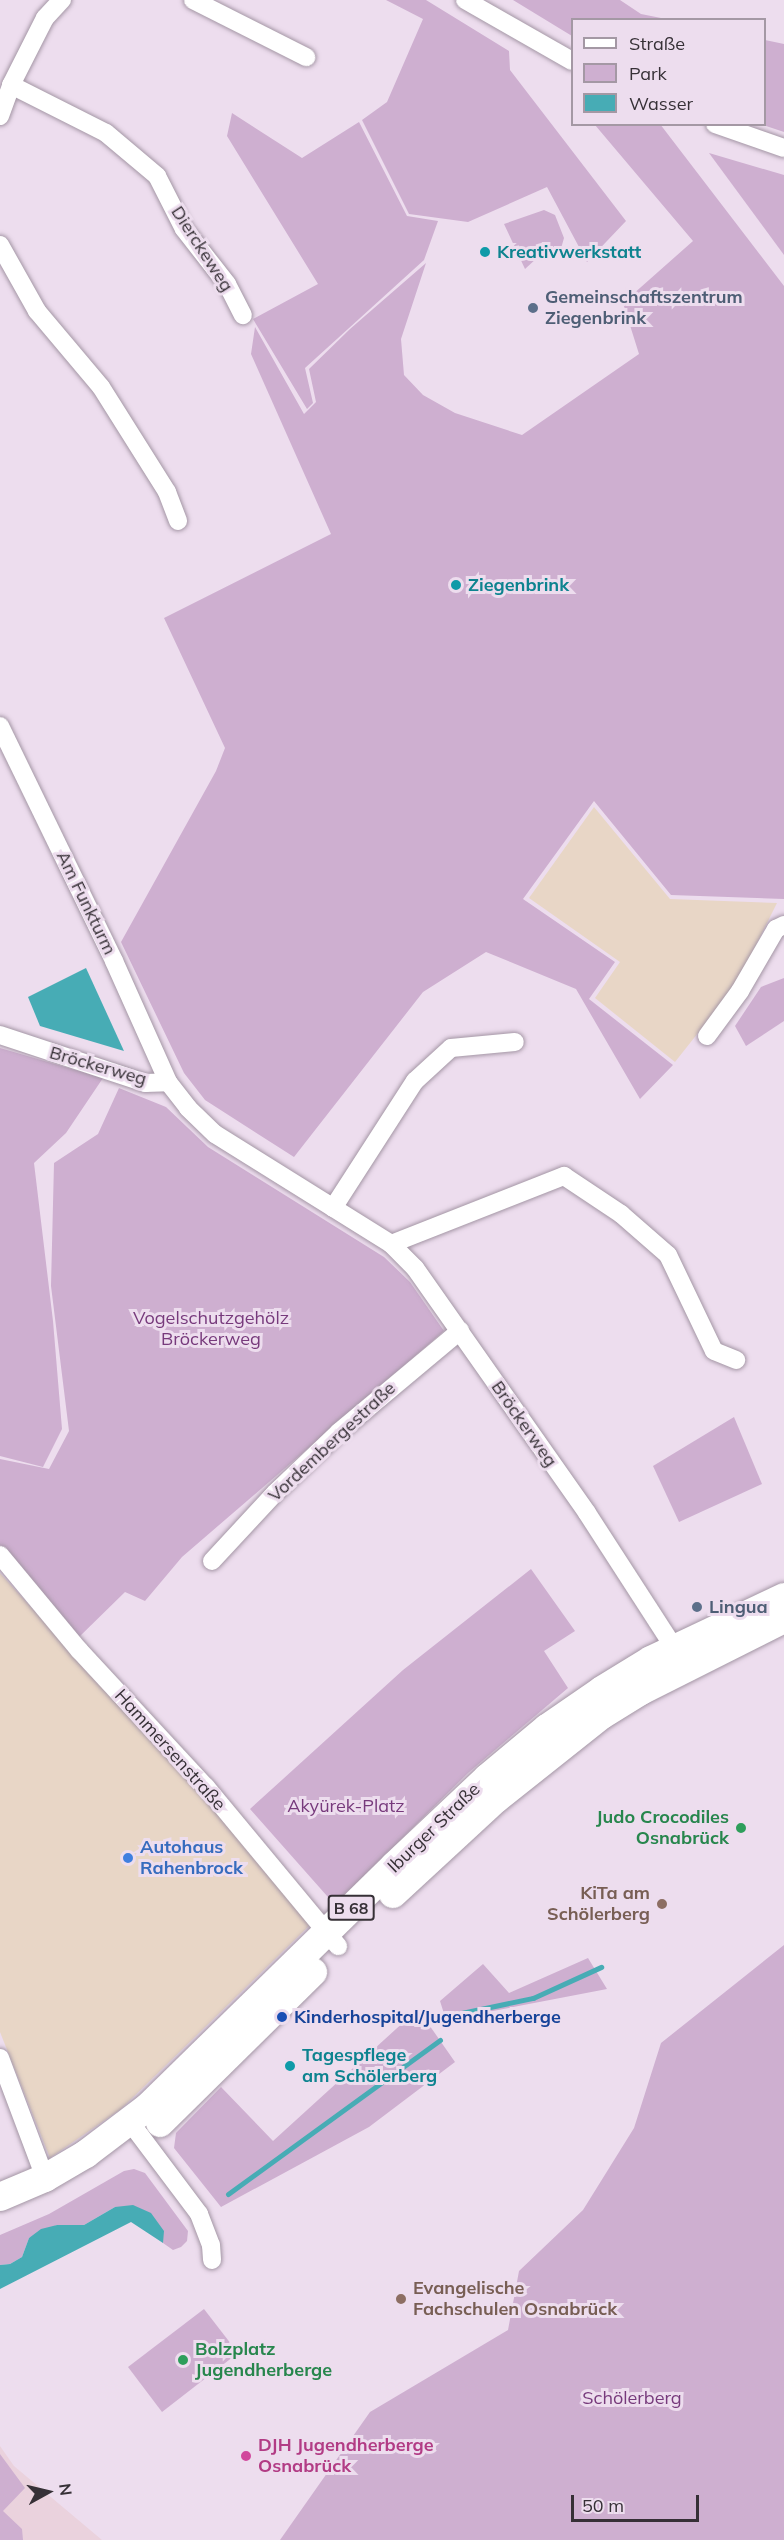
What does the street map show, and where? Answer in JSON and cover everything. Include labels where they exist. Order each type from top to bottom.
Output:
[{"type":"main road","name":"Iburger Straße","points":[[680,1657],[784,1597]]},
{"type":"main road","name":"Iburger Straße","points":[[0,2217],[52,2196],[86,2177],[333,1939],[487,1778],[547,1728],[602,1690],[680,1657],[784,1619]]},
{"type":"main road","name":"Iburger Straße","points":[[0,2197],[45,2178],[86,2154],[136,2130]]},
{"type":"street","points":[[0,117],[11,85],[45,18],[62,0]]},
{"type":"street","points":[[194,0],[306,57]]},
{"type":"street","points":[[465,0],[571,60]]},
{"type":"street","name":"Dierckeweg","points":[[11,85],[106,133],[158,176],[184,229],[227,284],[243,315]]},
{"type":"street","points":[[721,126],[784,148]]},
{"type":"street","points":[[0,245],[37,311],[101,387],[167,492],[178,520]]},
{"type":"street","name":"Am Funkturm","points":[[0,726],[114,961],[168,1082]]},
{"type":"street","points":[[707,1036],[740,991],[777,928],[784,925]]},
{"type":"street","name":"Bröckerweg","points":[[0,1035],[145,1083],[168,1082],[188,1108],[215,1134],[391,1244],[415,1268],[460,1331],[586,1513],[680,1657]]},
{"type":"street","points":[[333,1208],[416,1081],[451,1048],[515,1042]]},
{"type":"street","points":[[391,1244],[564,1176],[621,1214],[668,1254],[714,1351],[736,1360]]},
{"type":"street","name":"Vordembergestraße","points":[[212,1562],[275,1493],[339,1432],[460,1331]]},
{"type":"street","name":"Hammersenstraße","points":[[0,1555],[79,1650],[206,1787],[333,1939]]},
{"type":"street","points":[[0,2058],[45,2178]]},
{"type":"street","points":[[136,2130],[199,2214],[211,2245],[212,2260]]},
{"type":"shaded area","points":[[594,807],[670,899],[777,903],[736,985],[675,1062],[595,998],[620,962],[529,898]]},
{"type":"shaded area","name":"Autohaus Rahenbrock","points":[[0,1573],[200,1793],[311,1924],[121,2109],[50,2158],[0,2032]]},
{"type":"shaded area","points":[[0,2446],[14,2466],[102,2540],[0,2540]]},
{"type":"green space","points":[[386,0],[426,0],[509,51],[510,70],[626,221],[587,262],[547,187],[468,222],[409,214],[362,120],[387,102],[423,19]]},
{"type":"green space","points":[[513,0],[620,0],[641,14],[661,18],[571,18],[571,35]]},
{"type":"green space","points":[[766,40],[784,44],[784,132],[766,126]]},
{"type":"green space","points":[[232,113],[302,158],[359,122],[407,216],[438,221],[424,260],[305,368],[313,403],[307,409],[253,319],[318,284],[227,136]]},
{"type":"green space","points":[[596,126],[662,126],[784,286],[784,899],[671,895],[594,801],[523,899],[615,962],[589,999],[673,1065],[640,1099],[576,989],[486,952],[423,992],[294,1157],[205,1100],[184,1073],[121,942],[216,771],[225,748],[164,618],[331,534],[251,354],[255,327],[304,414],[316,402],[309,369],[350,329],[426,263],[401,339],[404,375],[423,395],[455,413],[522,435],[639,354],[623,303],[693,241]]},
{"type":"green space","points":[[709,153],[784,175],[784,255]]},
{"type":"green space","points":[[544,210],[555,215],[564,238],[560,252],[537,258],[525,269],[504,224]]},
{"type":"green space","points":[[784,978],[784,1021],[746,1046],[735,1026],[761,987]]},
{"type":"green space","points":[[0,1048],[103,1078],[66,1133],[34,1163],[53,1321],[62,1429],[43,1467],[0,1456]]},
{"type":"green space","name":"Vogelschutzgehölz Bröckerweg","points":[[119,1088],[166,1107],[208,1147],[384,1257],[410,1282],[444,1331],[182,1557],[145,1601],[125,1592],[77,1639],[0,1547],[0,1459],[49,1469],[69,1431],[51,1286],[54,1163],[98,1134]]},
{"type":"green space","points":[[734,1417],[762,1484],[679,1522],[653,1466]]},
{"type":"green space","name":"Akyürek-Platz","points":[[531,1569],[575,1631],[544,1651],[568,1688],[468,1773],[335,1905],[250,1809],[403,1670]]},
{"type":"green space","name":"Schölerberg","points":[[784,1945],[784,2540],[280,2540],[370,2412],[508,2330],[519,2271],[583,2210],[634,2128],[661,2043]]},
{"type":"green space","points":[[588,1958],[607,1989],[446,2020],[440,2001],[483,1964],[509,1993]]},
{"type":"green space","points":[[418,2009],[455,2062],[369,2127],[221,2207],[174,2148],[176,2133],[221,2087],[273,2141]]},
{"type":"green space","points":[[134,2169],[145,2173],[188,2231],[187,2241],[181,2247],[173,2250],[163,2243],[163,2231],[115,2207],[84,2225],[57,2225],[29,2238],[22,2257],[10,2264],[0,2265],[0,2235],[49,2214],[124,2171]]},
{"type":"green space","name":"Bolzplatz Jugendherberge","points":[[204,2309],[238,2353],[162,2412],[128,2367]]},
{"type":"green space","points":[[0,2454],[25,2488],[3,2511],[22,2529],[23,2540],[0,2540]]},
{"type":"water","points":[[86,968],[124,1051],[40,1026],[28,997]]},
{"type":"water","points":[[133,2205],[151,2213],[164,2231],[163,2243],[131,2222],[0,2289],[0,2265],[10,2264],[22,2257],[29,2238],[41,2229],[57,2225],[84,2225],[115,2207]]},
{"type":"waterway","points":[[452,2015],[533,1998],[601,1967]]},
{"type":"waterway","points":[[228,2194],[440,2040]]},
{"type":"place","name":"Kreativwerkstatt","points":[[485,252]]},
{"type":"place","name":"Gemeinschaftszentrum Ziegenbrink","points":[[533,308]]},
{"type":"place","name":"Ziegenbrink","points":[[456,585]]},
{"type":"place","name":"Lingua","points":[[697,1607]]},
{"type":"place","name":"Judo Crocodiles Osnabrück","points":[[741,1828]]},
{"type":"place","name":"Autohaus Rahenbrock","points":[[128,1858]]},
{"type":"place","name":"KiTa am Schölerberg","points":[[662,1904]]},
{"type":"place","name":"Kinderhospital/Jugendherberge","points":[[282,2017]]},
{"type":"place","name":"Tagespflege am Schölerberg","points":[[290,2066]]},
{"type":"place","name":"Evangelische Fachschulen Osnabrück","points":[[401,2299]]},
{"type":"place","name":"Bolzplatz Jugendherberge","points":[[183,2360]]},
{"type":"place","name":"DJH Jugendherberge Osnabrück","points":[[246,2456]]}]
